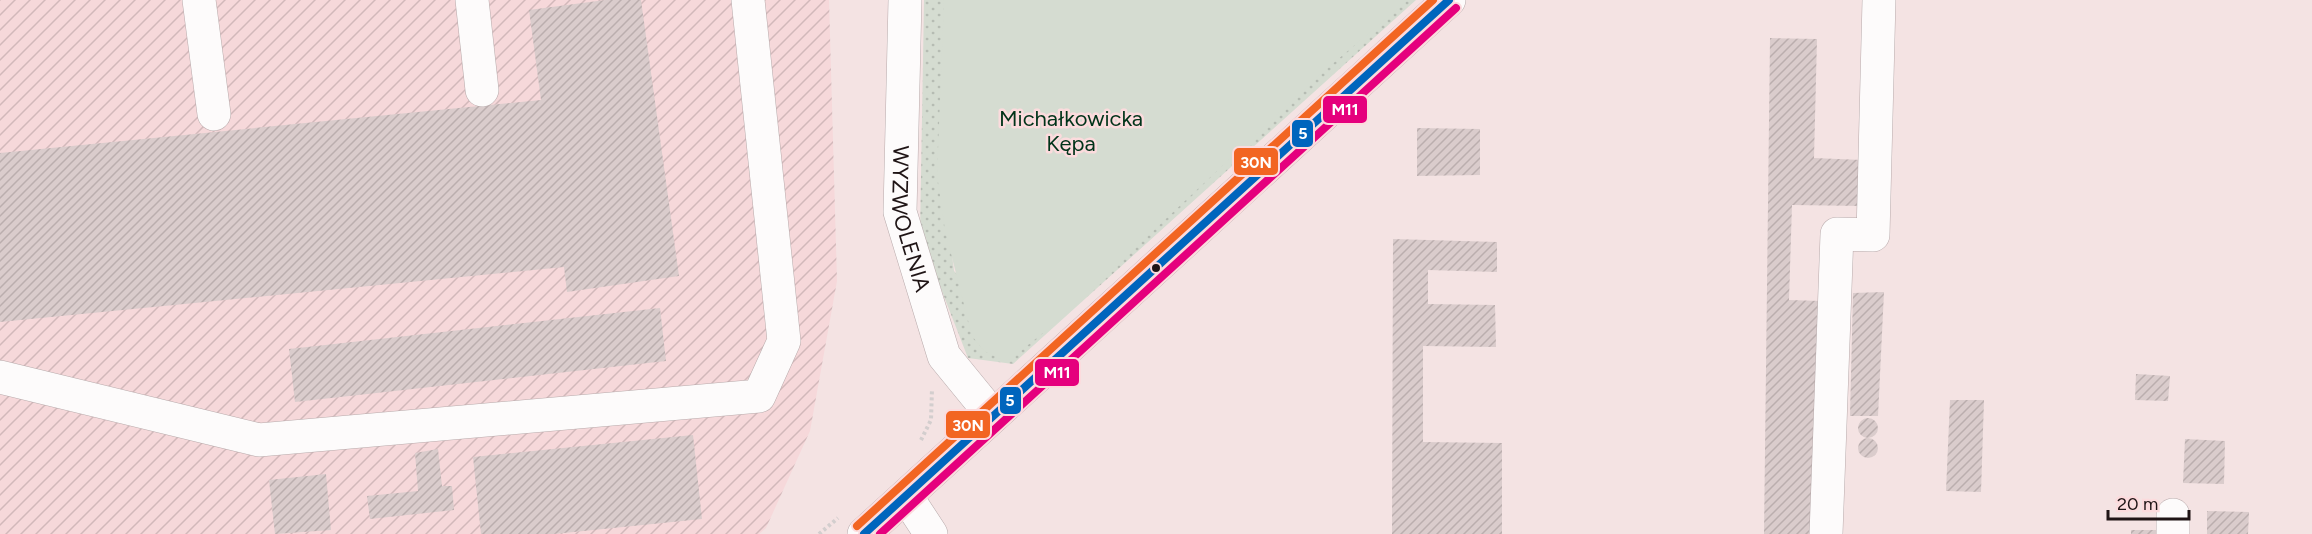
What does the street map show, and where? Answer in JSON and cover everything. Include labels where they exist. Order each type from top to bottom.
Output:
[{"type":"street","points":[[199,0],[214,114]]},
{"type":"street","points":[[472,0],[482,90]]},
{"type":"street","points":[[0,377],[259,440],[759,396],[784,341],[748,0]]},
{"type":"street","name":"WYZWOLENIA","points":[[905,0],[900,212],[944,356],[993,416]]},
{"type":"street","points":[[855,523],[906,496],[1449,0]]},
{"type":"street","points":[[1826,534],[1837,234],[1873,235],[1879,0]]},
{"type":"street","points":[[906,496],[931,534]]},
{"type":"path","points":[[917,450],[931,420],[932,383]]},
{"type":"path","points":[[819,534],[855,523]]},
{"type":"shaded area","points":[[0,0],[829,0],[837,281],[810,431],[766,528],[759,534],[0,534]]},
{"type":"green space","points":[[924,0],[945,0],[941,167],[954,271],[1008,326],[1353,0],[1416,0],[1013,364],[968,358],[920,235]]},
{"type":"green space","name":"Michałkowicka Kępa","points":[[944,0],[1408,0],[1317,77],[1054,324],[1007,362],[984,351],[972,336],[945,230],[937,175]]},
{"type":"building","points":[[605,0],[641,0],[679,276],[567,292],[564,267],[0,322],[0,153],[541,100],[529,10]]},
{"type":"building","points":[[1770,38],[1817,39],[1814,158],[1862,160],[1861,206],[1792,205],[1789,300],[1821,301],[1817,534],[1764,534]]},
{"type":"building","points":[[1417,128],[1480,129],[1480,175],[1417,176]]},
{"type":"building","points":[[1393,239],[1497,242],[1497,272],[1428,270],[1428,304],[1495,305],[1496,347],[1423,346],[1423,442],[1502,443],[1502,534],[1392,534]]},
{"type":"building","points":[[1884,292],[1878,416],[1850,416],[1853,293]]},
{"type":"building","points":[[660,308],[666,361],[295,402],[289,349]]},
{"type":"building","points":[[2136,374],[2170,376],[2168,401],[2135,400]]},
{"type":"building","points":[[1950,400],[1984,400],[1981,492],[1946,491]]},
{"type":"building","points":[[1868,418],[1875,421],[1878,428],[1875,435],[1868,438],[1861,435],[1858,428],[1861,421]]},
{"type":"building","points":[[693,435],[702,519],[554,534],[481,534],[473,457]]},
{"type":"building","points":[[1868,438],[1875,441],[1878,448],[1875,455],[1868,458],[1861,455],[1858,448],[1861,441]]},
{"type":"building","points":[[2185,439],[2225,441],[2224,484],[2183,483]]},
{"type":"building","points":[[438,449],[442,486],[452,486],[454,510],[370,519],[367,496],[418,491],[415,453]]},
{"type":"building","points":[[326,474],[331,530],[275,534],[269,480]]},
{"type":"building","points":[[2207,511],[2249,512],[2248,534],[2207,534]]},
{"type":"building","points":[[2131,530],[2158,530],[2158,534],[2131,534]]},
{"type":"transit line","name":"30N","points":[[857,526],[1433,0]]},
{"type":"transit line","name":"5","points":[[864,534],[1449,0]]},
{"type":"transit line","name":"M11","points":[[880,534],[1456,8]]}]
